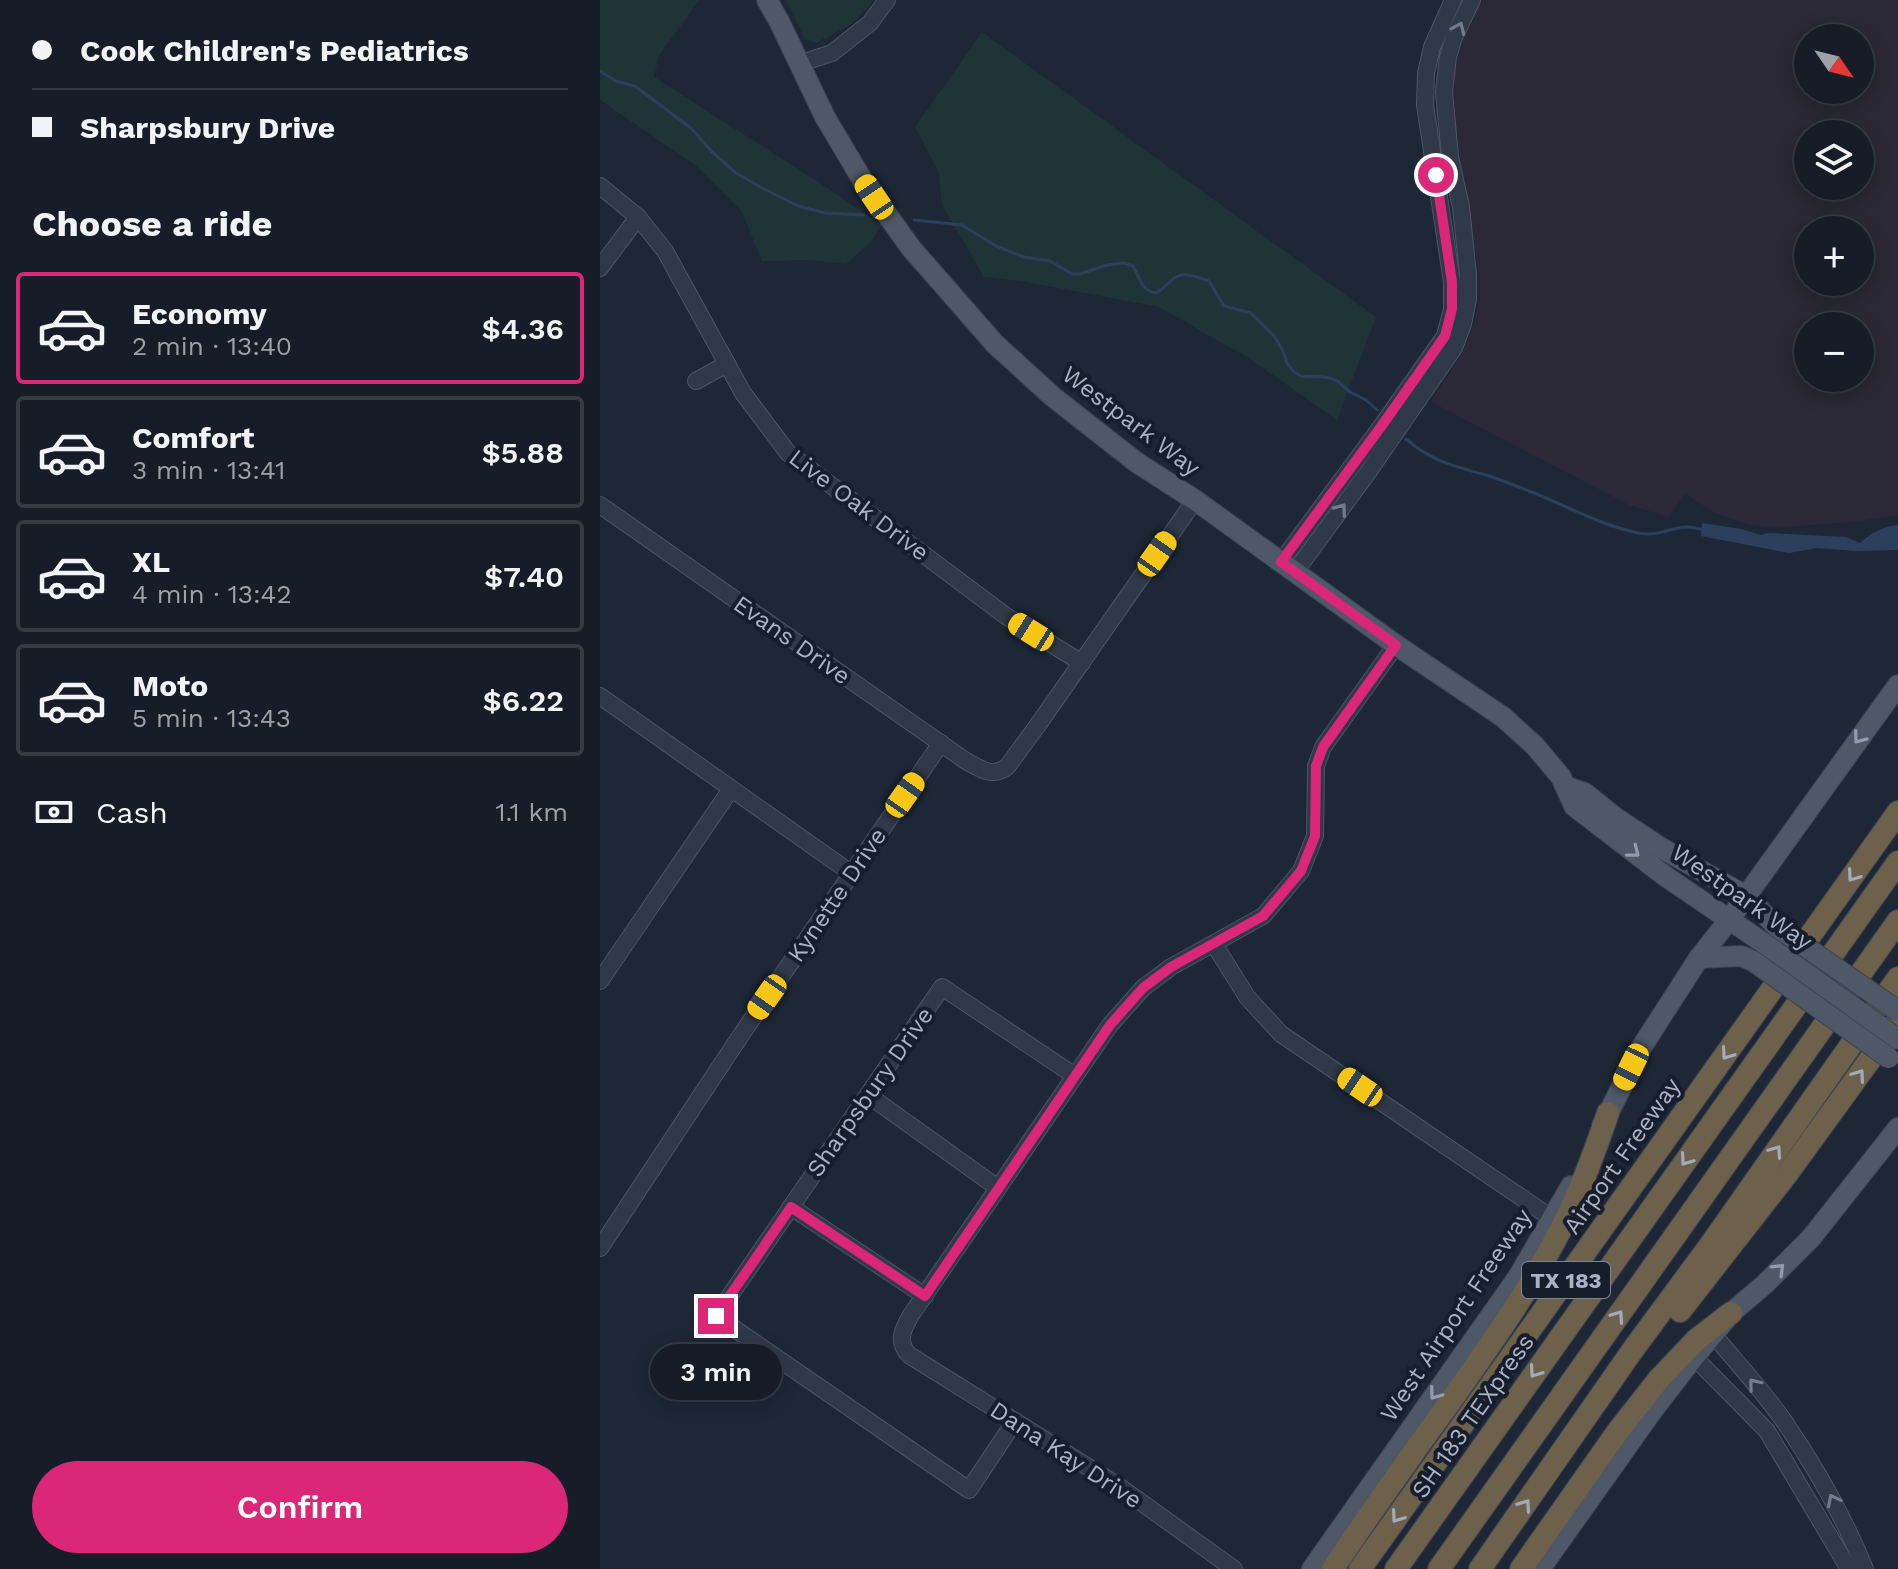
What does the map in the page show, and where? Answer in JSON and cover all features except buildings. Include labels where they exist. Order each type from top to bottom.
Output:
[{"type":"highway","name":"Airport Freeway","points":[[1360,1569],[1898,812]]},
{"type":"highway","name":"SH 183 TEXpress","points":[[1396,1569],[1898,862]]},
{"type":"highway","points":[[1439,1569],[1898,921]]},
{"type":"highway","points":[[1480,1569],[1898,978]]},
{"type":"highway","points":[[1632,1351],[1676,1315],[1787,1174],[1898,1021]]},
{"type":"highway","points":[[1333,1569],[1503,1328],[1529,1285],[1568,1216],[1591,1165],[1608,1113]]},
{"type":"highway","points":[[1521,1569],[1618,1431],[1659,1379],[1696,1340],[1731,1313]]},
{"type":"main road","name":"Westpark Way","points":[[767,0],[825,117],[874,197],[911,248],[995,344],[1032,378],[1136,462],[1195,500],[1396,645],[1503,717],[1535,746],[1561,777],[1574,806],[1652,866],[1765,944],[1898,1011]]},
{"type":"main road","name":"West Airport Freeway","points":[[1312,1569],[1518,1277],[1553,1219],[1641,1048],[1699,958],[1898,685]]},
{"type":"main road","name":"Westpark Way","points":[[1567,787],[1585,793],[1663,849],[1746,896],[1765,944],[1895,1056]]},
{"type":"main road","points":[[1699,958],[1741,956],[1765,944]]},
{"type":"main road","points":[[1540,1569],[1694,1357],[1731,1313],[1811,1238],[1898,1128]]},
{"type":"street","points":[[798,64],[832,53],[870,23],[887,0]]},
{"type":"street","points":[[1288,567],[1369,471],[1434,365],[1454,348],[1463,324],[1468,299],[1468,274],[1457,258],[1425,105],[1426,73],[1432,47],[1453,0]]},
{"type":"street","points":[[1457,258],[1461,207],[1450,157],[1444,92],[1454,37],[1472,0]]},
{"type":"street","points":[[1432,47],[1448,57]]},
{"type":"street","points":[[1427,120],[1446,117]]},
{"type":"street","name":"Live Oak Drive","points":[[600,186],[638,217],[665,251],[743,393],[788,453],[1006,616],[1082,663]]},
{"type":"street","points":[[600,268],[638,217]]},
{"type":"street","points":[[696,381],[727,364]]},
{"type":"street","points":[[1082,663],[1195,500]]},
{"type":"street","name":"Evans Drive","points":[[600,505],[985,772],[1007,767],[1082,663]]},
{"type":"street","points":[[791,1207],[925,1296],[1110,1025],[1143,988],[1171,967],[1263,916],[1301,871],[1315,836],[1316,766],[1323,747],[1396,645]]},
{"type":"street","points":[[603,705],[851,873]]},
{"type":"street","name":"Kynette Drive","points":[[602,1241],[941,743]]},
{"type":"street","points":[[600,981],[731,789]]},
{"type":"street","points":[[1214,944],[1247,997],[1281,1034],[1553,1219]]},
{"type":"street","name":"Sharpsbury Drive","points":[[1015,1421],[969,1490],[716,1316],[942,987],[1075,1076]]},
{"type":"street","points":[[868,1095],[998,1188]]},
{"type":"street","name":"Dana Kay Drive","points":[[925,1296],[903,1328],[900,1342],[909,1355],[1120,1487],[1234,1569]]},
{"type":"street","points":[[1713,1334],[1791,1433],[1825,1486],[1865,1569]]},
{"type":"street","points":[[1694,1357],[1767,1431],[1849,1569]]},
{"type":"street","points":[[1775,1444],[1791,1433]]},
{"type":"shaded area","points":[[1483,0],[1898,0],[1898,515],[1776,528],[1747,524],[1715,513],[1685,494],[1669,517],[1629,505],[1431,402],[1463,351],[1480,298],[1479,273],[1454,129],[1451,99],[1453,76],[1464,33]]},
{"type":"green space","points":[[600,0],[699,0],[659,56],[654,77],[882,225],[870,243],[846,264],[809,260],[762,261],[741,210],[695,165],[600,100]]},
{"type":"green space","points":[[786,0],[874,0],[852,24],[816,43],[805,39]]},
{"type":"green space","points":[[982,32],[1376,317],[1337,420],[1250,359],[1159,307],[984,277],[942,205],[939,173],[915,127]]},
{"type":"water","points":[[1702,523],[1761,535],[1846,537],[1860,543],[1877,531],[1898,525],[1898,550],[1817,548],[1789,553],[1701,536]]},
{"type":"waterway","points":[[600,71],[616,81],[635,86],[692,129],[736,173],[764,189],[798,206],[825,213],[864,215]]},
{"type":"waterway","points":[[914,220],[962,225],[996,246],[1024,257],[1050,261],[1072,274],[1124,263],[1133,266],[1144,287],[1151,292],[1156,293],[1180,275],[1209,281],[1224,306],[1251,313],[1274,336],[1293,371],[1301,376],[1336,380],[1377,410]]},
{"type":"waterway","points":[[1406,439],[1445,463],[1504,481],[1624,529],[1645,534],[1686,527],[1705,530]]},
{"type":"route","points":[[716,1316],[791,1207],[925,1296],[1110,1025],[1143,988],[1171,967],[1263,916],[1301,871],[1315,836],[1316,766],[1323,747],[1396,645],[1281,562],[1445,336],[1452,309],[1452,282],[1436,175]]}]
